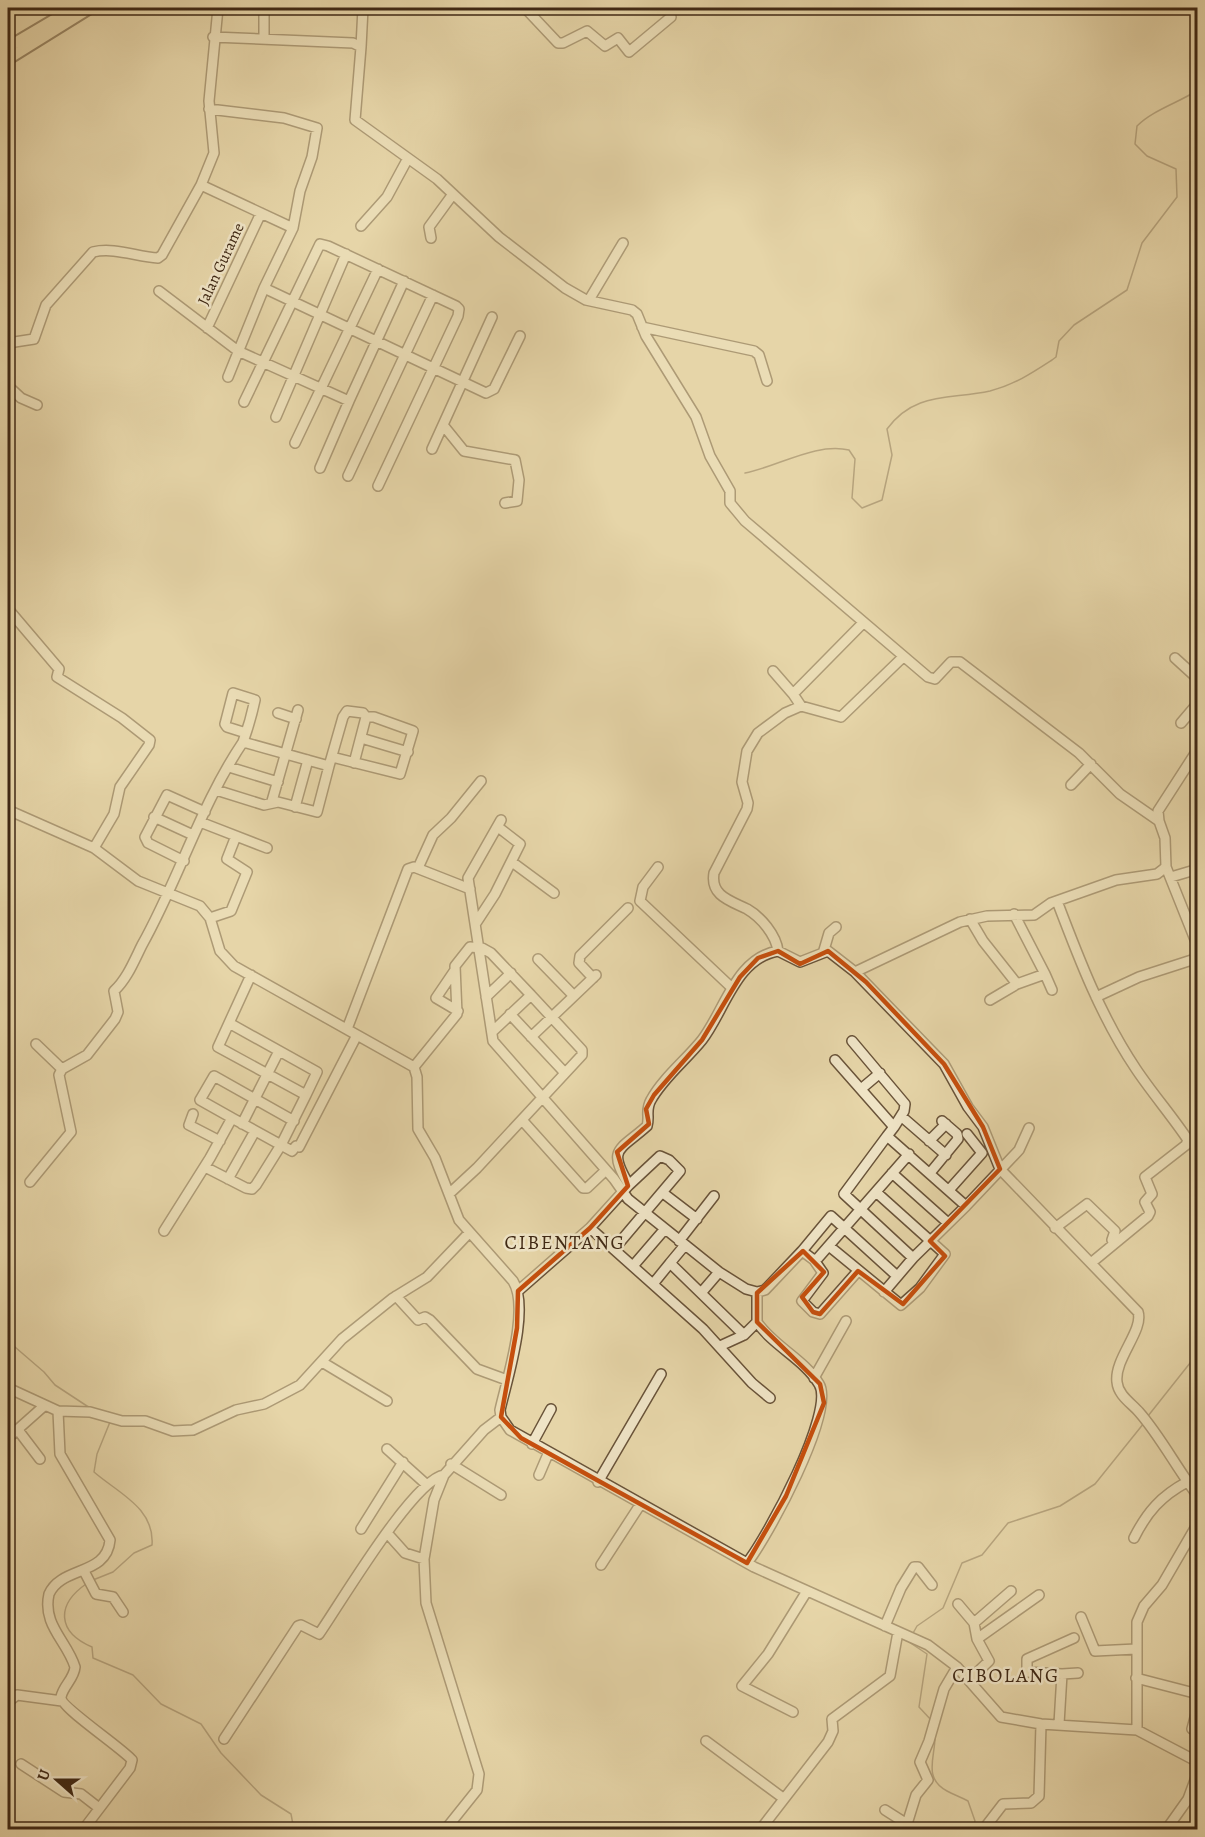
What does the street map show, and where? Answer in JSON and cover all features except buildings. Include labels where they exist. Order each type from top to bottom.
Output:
[{"type":"main road","points":[[8,47],[74,8]]},
{"type":"main road","points":[[8,59],[90,8]]},
{"type":"street","points":[[8,343],[35,338],[46,305],[93,252],[104,250],[149,258],[161,257],[201,185],[214,150],[209,109],[213,37],[218,8]]},
{"type":"street","points":[[264,8],[264,39]]},
{"type":"street","points":[[363,8],[354,120],[453,194],[499,237],[565,288],[589,300],[632,310],[638,315],[642,327],[696,417],[710,456],[725,477],[730,490],[729,503],[733,508],[863,623],[931,679],[936,678],[951,662],[960,662],[1091,764],[1120,794],[1159,821]]},
{"type":"street","points":[[525,8],[558,43],[563,43],[587,31],[605,46],[618,38],[629,52],[671,17]]},
{"type":"street","points":[[1051,8],[1067,8]]},
{"type":"street","points":[[213,37],[353,43],[361,47]]},
{"type":"street","points":[[209,109],[256,113],[317,128],[312,157],[300,191],[292,228],[264,288],[228,377]]},
{"type":"street","points":[[361,226],[387,196],[408,160]]},
{"type":"street","points":[[201,185],[292,228]]},
{"type":"street","points":[[431,238],[429,227],[453,194]]},
{"type":"street","name":"Jalan Gurame","points":[[207,328],[261,213]]},
{"type":"street","points":[[589,300],[622,243]]},
{"type":"street","points":[[244,402],[317,246],[328,246],[456,306],[459,312],[378,486]]},
{"type":"street","points":[[276,417],[346,254]]},
{"type":"street","points":[[295,443],[378,269]]},
{"type":"street","points":[[320,468],[404,281]]},
{"type":"street","points":[[264,288],[486,393],[492,391],[520,336]]},
{"type":"street","points":[[159,291],[238,351],[349,401]]},
{"type":"street","points":[[348,476],[433,295]]},
{"type":"street","points":[[432,449],[492,317]]},
{"type":"street","points":[[642,327],[756,352],[767,381]]},
{"type":"street","points":[[8,386],[21,398],[37,405]]},
{"type":"street","points":[[443,425],[464,451],[516,460],[519,480],[517,501],[505,503]]},
{"type":"street","points":[[8,609],[59,669],[57,677],[122,718],[150,740],[118,791],[114,814],[94,848]]},
{"type":"street","points":[[793,694],[863,623]]},
{"type":"street","points":[[903,657],[841,717],[801,706],[785,713],[758,733],[750,745],[742,782],[748,803],[747,809],[713,877],[714,884],[722,897],[751,912],[772,933],[778,951],[800,962],[824,950],[832,952],[855,972],[944,1064],[968,1107],[983,1127],[1000,1169],[1139,1315],[1138,1325],[1119,1365],[1117,1382],[1122,1394],[1143,1416],[1197,1496]]},
{"type":"street","points":[[1175,658],[1197,679]]},
{"type":"street","points":[[773,671],[801,706]]},
{"type":"street","points":[[30,1182],[71,1132],[59,1084],[62,1069],[87,1055],[109,1028],[118,1012],[113,992],[125,979],[184,861],[193,835],[245,738],[255,699],[233,693],[225,724],[227,727],[245,738],[308,760],[331,762],[354,763],[400,774],[413,734],[411,729],[374,717],[366,717],[354,711],[345,712],[331,762],[317,812],[272,801]]},
{"type":"street","points":[[1182,723],[1197,703]]},
{"type":"street","points":[[216,790],[269,805],[278,782],[297,714],[278,713]]},
{"type":"street","points":[[354,763],[366,717]]},
{"type":"street","points":[[361,738],[408,752]]},
{"type":"street","points":[[1197,749],[1158,811],[1165,838],[1166,867],[1197,947]]},
{"type":"street","points":[[295,807],[308,760]]},
{"type":"street","points":[[1071,785],[1091,764]]},
{"type":"street","points":[[229,767],[278,782]]},
{"type":"street","points":[[418,868],[433,834],[451,818],[481,780]]},
{"type":"street","points":[[184,861],[147,842],[145,837],[168,795],[205,812]]},
{"type":"street","points":[[8,810],[94,848],[138,881],[200,906],[210,918],[220,951],[234,966],[414,1067],[417,1077],[418,1129],[435,1158],[459,1220],[513,1281],[519,1291],[517,1328],[501,1418],[510,1430],[548,1454],[747,1563],[927,1645],[957,1667],[1001,1717],[1041,1724],[1137,1730],[1197,1762]]},
{"type":"street","points":[[154,817],[193,835]]},
{"type":"street","points":[[200,822],[267,848]]},
{"type":"street","points":[[476,923],[512,862],[520,842],[500,824],[469,875],[486,997],[496,1047],[645,1213],[664,1230],[719,1272],[746,1289],[757,1292],[767,1289],[830,1216],[845,1227],[897,1276]]},
{"type":"street","points":[[210,918],[231,911],[248,872],[227,859],[236,836]]},
{"type":"street","points":[[512,862],[554,893]]},
{"type":"street","points":[[658,867],[643,887],[640,901],[732,988]]},
{"type":"street","points":[[855,972],[896,951],[970,919],[1014,914],[1034,915],[1057,901],[1116,880],[1157,874],[1166,867]]},
{"type":"street","points":[[347,1029],[404,878],[410,868],[418,868],[470,889]]},
{"type":"street","points":[[1171,877],[1197,869]]},
{"type":"street","points":[[1057,901],[1096,997],[1134,1067],[1188,1140],[1186,1145],[1145,1177],[1152,1194],[1145,1202],[1149,1214],[1091,1263]]},
{"type":"street","points":[[531,1037],[595,977],[579,963],[580,956],[628,908]]},
{"type":"street","points":[[1014,914],[1052,990]]},
{"type":"street","points":[[970,919],[983,941],[1017,984]]},
{"type":"street","points":[[824,950],[830,933],[836,927]]},
{"type":"street","points":[[450,1193],[582,1056],[582,1052],[511,973],[491,953],[479,948],[466,950],[436,998],[458,1011]]},
{"type":"street","points":[[625,1189],[616,1159],[618,1152],[647,1126],[646,1109],[654,1095],[702,1040],[732,988],[758,958],[778,951]]},
{"type":"street","points":[[1096,997],[1139,977],[1197,958]]},
{"type":"street","points":[[538,959],[574,996]]},
{"type":"street","points":[[414,1067],[448,1027],[458,1011],[455,969]]},
{"type":"street","points":[[486,997],[511,973]]},
{"type":"street","points":[[990,1000],[1017,984],[1045,974]]},
{"type":"street","points":[[251,975],[219,1040],[220,1050],[306,1095]]},
{"type":"street","points":[[492,1032],[531,995]]},
{"type":"street","points":[[510,1014],[565,1073]]},
{"type":"street","points":[[205,1167],[252,1189],[281,1145],[316,1072],[229,1023]]},
{"type":"street","points":[[294,1121],[216,1077],[212,1078],[200,1100],[292,1151],[296,1146],[299,1147],[357,1035]]},
{"type":"street","points":[[852,1041],[905,1104],[894,1127],[844,1191],[913,1258]]},
{"type":"street","points":[[36,1044],[62,1069]]},
{"type":"street","points":[[242,1124],[279,1051]]},
{"type":"street","points":[[835,1060],[894,1127]]},
{"type":"street","points":[[861,1089],[880,1073]]},
{"type":"street","points":[[193,1114],[189,1125],[219,1141]]},
{"type":"street","points":[[901,1116],[946,1155]]},
{"type":"street","points":[[164,1231],[205,1167],[232,1118]]},
{"type":"street","points":[[522,1120],[583,1188],[588,1188],[606,1170]]},
{"type":"street","points":[[929,1141],[944,1123],[958,1137],[930,1173]]},
{"type":"street","points":[[884,1292],[913,1258],[1019,1150],[1029,1128]]},
{"type":"street","points":[[228,1179],[255,1131]]},
{"type":"street","points":[[949,1190],[982,1153],[967,1134]]},
{"type":"street","points":[[887,1136],[966,1206]]},
{"type":"street","points":[[814,1260],[909,1154]]},
{"type":"street","points":[[519,1291],[590,1228],[625,1189],[660,1156],[669,1160],[680,1171],[614,1249]]},
{"type":"street","points":[[892,1173],[948,1223]]},
{"type":"street","points":[[829,1245],[902,1305],[920,1288],[945,1256],[876,1192]]},
{"type":"street","points":[[663,1193],[696,1219]]},
{"type":"street","points":[[653,1284],[670,1263],[696,1219],[714,1196]]},
{"type":"street","points":[[1055,1228],[1087,1204],[1115,1231],[1112,1240],[1114,1243]]},
{"type":"street","points":[[590,1228],[720,1346],[752,1383],[770,1398]]},
{"type":"street","points":[[633,1266],[664,1230]]},
{"type":"street","points":[[8,1388],[58,1411],[90,1412],[122,1421],[143,1420],[173,1431],[194,1430],[236,1410],[264,1404],[300,1385],[342,1339],[396,1296],[427,1277],[469,1233]]},
{"type":"street","points":[[802,1251],[814,1260],[823,1273],[802,1301],[817,1314],[826,1308],[858,1271]]},
{"type":"street","points":[[670,1263],[744,1335]]},
{"type":"street","points":[[701,1293],[719,1272]]},
{"type":"street","points":[[720,1346],[744,1335],[757,1322],[757,1292]]},
{"type":"street","points":[[396,1296],[418,1320],[425,1317],[430,1320],[477,1369],[507,1380]]},
{"type":"street","points":[[814,1378],[846,1321]]},
{"type":"street","points":[[747,1563],[765,1538],[816,1428],[824,1394],[814,1378],[757,1322]]},
{"type":"street","points":[[322,1362],[387,1401]]},
{"type":"street","points":[[598,1482],[661,1374]]},
{"type":"street","points":[[8,1437],[44,1406]]},
{"type":"street","points":[[532,1444],[551,1409]]},
{"type":"street","points":[[58,1411],[60,1454],[110,1540],[105,1558],[53,1587],[47,1602],[52,1625],[75,1667],[72,1678],[62,1695],[62,1701],[66,1708],[96,1728],[132,1760],[130,1768],[83,1830]]},
{"type":"street","points":[[445,1830],[477,1790],[479,1774],[426,1604],[424,1559],[434,1500],[444,1474],[488,1426],[501,1418]]},
{"type":"street","points":[[18,1430],[40,1459]]},
{"type":"street","points":[[387,1449],[427,1485]]},
{"type":"street","points":[[539,1475],[548,1454]]},
{"type":"street","points":[[361,1528],[403,1462]]},
{"type":"street","points":[[451,1464],[501,1495]]},
{"type":"street","points":[[224,1739],[298,1626],[300,1624],[319,1634],[360,1570],[388,1534],[435,1476],[444,1474]]},
{"type":"street","points":[[1134,1538],[1152,1507],[1170,1491],[1187,1482]]},
{"type":"street","points":[[601,1564],[640,1505]]},
{"type":"street","points":[[1137,1730],[1136,1629],[1141,1611],[1162,1585],[1197,1523]]},
{"type":"street","points":[[388,1534],[405,1553],[424,1559]]},
{"type":"street","points":[[885,1626],[901,1588],[914,1567],[918,1567],[932,1585]]},
{"type":"street","points":[[84,1571],[96,1594],[113,1597],[123,1612]]},
{"type":"street","points":[[793,1712],[742,1686],[768,1654],[807,1591]]},
{"type":"street","points":[[974,1623],[1011,1591]]},
{"type":"street","points":[[977,1639],[1039,1595]]},
{"type":"street","points":[[958,1604],[974,1623],[977,1639],[989,1661],[969,1680]]},
{"type":"street","points":[[1081,1617],[1095,1651],[1136,1649]]},
{"type":"street","points":[[760,1830],[830,1738],[832,1719],[891,1676],[898,1632]]},
{"type":"street","points":[[1074,1638],[1032,1654],[1027,1659],[1023,1672],[1078,1673]]},
{"type":"street","points":[[885,1810],[906,1827],[916,1795],[928,1780],[920,1762],[929,1741],[944,1689],[957,1667]]},
{"type":"street","points":[[1059,1725],[1062,1674]]},
{"type":"street","points":[[1136,1678],[1197,1694]]},
{"type":"street","points":[[8,1702],[17,1695],[62,1701]]},
{"type":"street","points":[[1191,1728],[1197,1706]]},
{"type":"street","points":[[983,1830],[1003,1804],[1031,1803],[1039,1796],[1041,1724]]},
{"type":"street","points":[[706,1741],[783,1798]]},
{"type":"street","points":[[21,1764],[64,1792],[81,1794],[99,1808]]},
{"type":"street","points":[[1166,1830],[1188,1798],[1197,1772]]},
{"type":"highlighted area","points":[[778,951],[800,964],[828,951],[866,982],[944,1064],[983,1127],[1000,1169],[930,1241],[945,1256],[903,1304],[858,1271],[820,1314],[813,1312],[802,1297],[824,1272],[803,1251],[757,1293],[757,1322],[820,1384],[824,1403],[786,1496],[747,1563],[521,1438],[501,1417],[517,1328],[518,1291],[590,1228],[628,1186],[617,1152],[649,1124],[646,1109],[654,1095],[702,1040],[740,977],[758,958]]},
{"type":"waterway","points":[[745,473],[823,449],[849,450],[855,459],[852,498],[862,508],[882,500],[892,455],[887,429],[909,408],[934,399],[990,391],[1030,374],[1056,357],[1059,341],[1074,325],[1127,290],[1142,243],[1177,197],[1176,169],[1147,156],[1135,144],[1137,126],[1150,115],[1198,90]]},
{"type":"waterway","points":[[8,1341],[44,1372],[55,1385],[90,1408]]},
{"type":"waterway","points":[[1148,1416],[1198,1353]]},
{"type":"waterway","points":[[93,1580],[113,1572],[134,1553],[152,1545],[148,1521],[141,1511],[133,1502],[94,1472],[97,1454],[110,1422]]},
{"type":"waterway","points":[[912,1635],[917,1626],[943,1608],[962,1563],[982,1555],[1008,1523],[1060,1506],[1095,1484],[1144,1423]]},
{"type":"waterway","points":[[86,1584],[76,1592],[65,1609],[67,1626],[72,1634],[92,1647],[93,1658],[133,1675],[161,1704],[201,1724],[221,1753],[261,1795],[291,1814],[294,1830]]},
{"type":"waterway","points":[[909,1642],[927,1654],[919,1707],[932,1721]]},
{"type":"waterway","points":[[935,1737],[932,1767],[935,1780],[947,1791],[968,1801],[975,1821],[972,1830]]},
{"type":"district","name":"CIBENTANG","points":[[565,1242]]},
{"type":"district","name":"CIBOLANG","points":[[1006,1675]]}]
